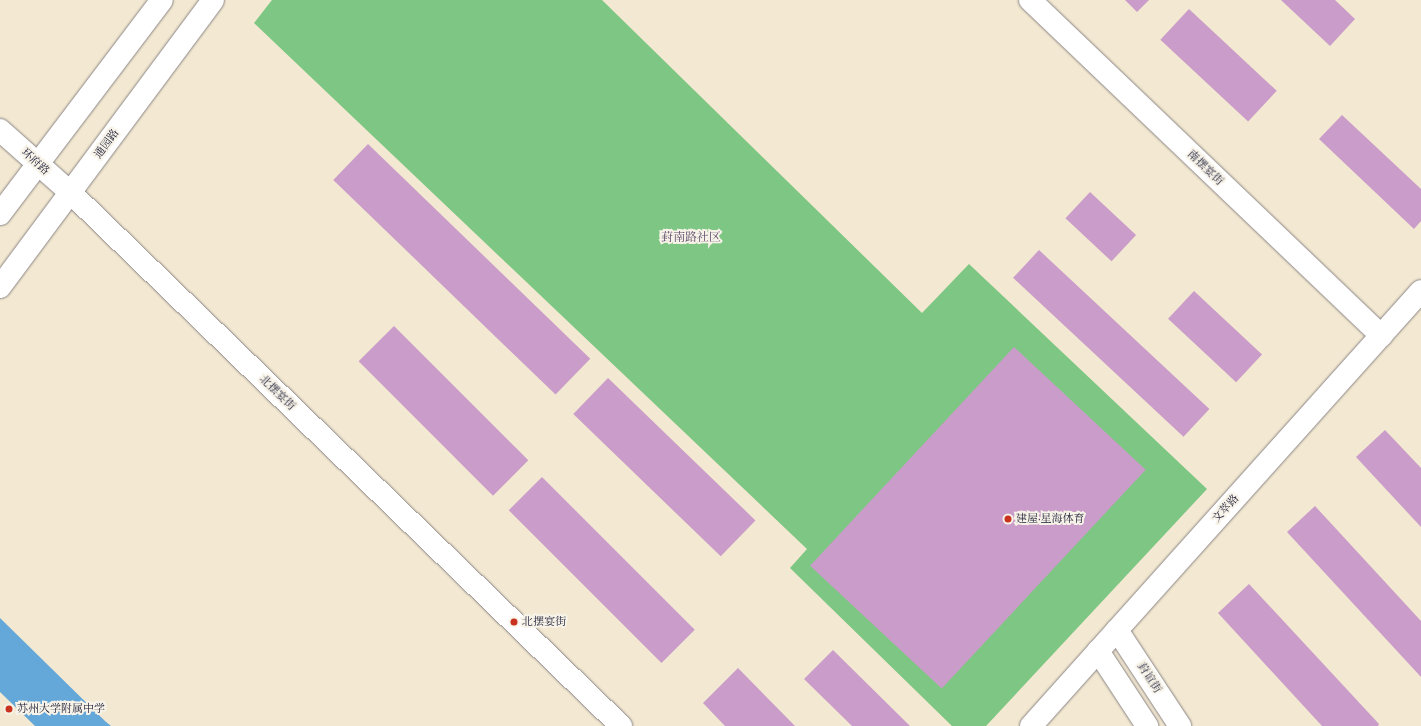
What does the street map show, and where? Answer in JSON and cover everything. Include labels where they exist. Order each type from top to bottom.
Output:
[{"type":"main road","points":[[0,214],[162,0]]},
{"type":"main road","name":"通园路","points":[[0,287],[213,0]]},
{"type":"main road","name":"南摆宴街","points":[[1030,0],[1381,336]]},
{"type":"main road","name":"环府路","points":[[0,130],[37,165],[71,193]]},
{"type":"main road","name":"北摆宴街","points":[[71,193],[621,726]]},
{"type":"main road","name":"文萃路","points":[[1031,726],[1421,292]]},
{"type":"main road","name":"葑谊街","points":[[1117,630],[1180,726]]},
{"type":"main road","points":[[1098,651],[1147,726]]},
{"type":"green space","points":[[272,0],[602,0],[922,313],[969,264],[1207,489],[986,726],[952,726],[790,568],[807,549],[254,23]]},
{"type":"water","points":[[0,618],[111,726],[35,726],[0,692]]},
{"type":"building","points":[[1125,0],[1149,0],[1137,12]]},
{"type":"building","points":[[1281,0],[1335,0],[1355,19],[1330,46]]},
{"type":"building","points":[[1189,9],[1277,91],[1248,122],[1160,40]]},
{"type":"building","points":[[1342,115],[1421,189],[1421,221],[1414,229],[1319,139]]},
{"type":"building","points":[[368,144],[590,359],[556,395],[333,180]]},
{"type":"building","points":[[1090,192],[1136,235],[1112,261],[1065,218]]},
{"type":"building","points":[[1039,250],[1209,409],[1183,437],[1013,278]]},
{"type":"building","points":[[1194,291],[1262,354],[1236,382],[1168,319]]},
{"type":"building","points":[[394,326],[528,460],[493,496],[359,361]]},
{"type":"building","name":"建屋·星海体育","points":[[1014,347],[1146,470],[942,688],[810,566]]},
{"type":"building","points":[[608,378],[755,520],[721,556],[573,414]]},
{"type":"building","points":[[1385,430],[1421,468],[1421,527],[1356,457]]},
{"type":"building","points":[[542,477],[695,630],[662,663],[509,510]]},
{"type":"building","points":[[1315,506],[1421,621],[1421,677],[1287,532]]},
{"type":"building","points":[[1249,584],[1379,724],[1378,726],[1322,726],[1218,613]]},
{"type":"building","points":[[833,650],[910,726],[852,726],[804,679]]},
{"type":"building","points":[[738,668],[795,726],[725,726],[703,703]]},
{"type":"place","name":"建屋·星海体育","points":[[1008,519]]},
{"type":"place","name":"北摆宴街","points":[[514,622]]},
{"type":"place","name":"苏州大学附属中学","points":[[9,709]]},
{"type":"district","name":"葑南路社区","points":[[691,238]]}]
